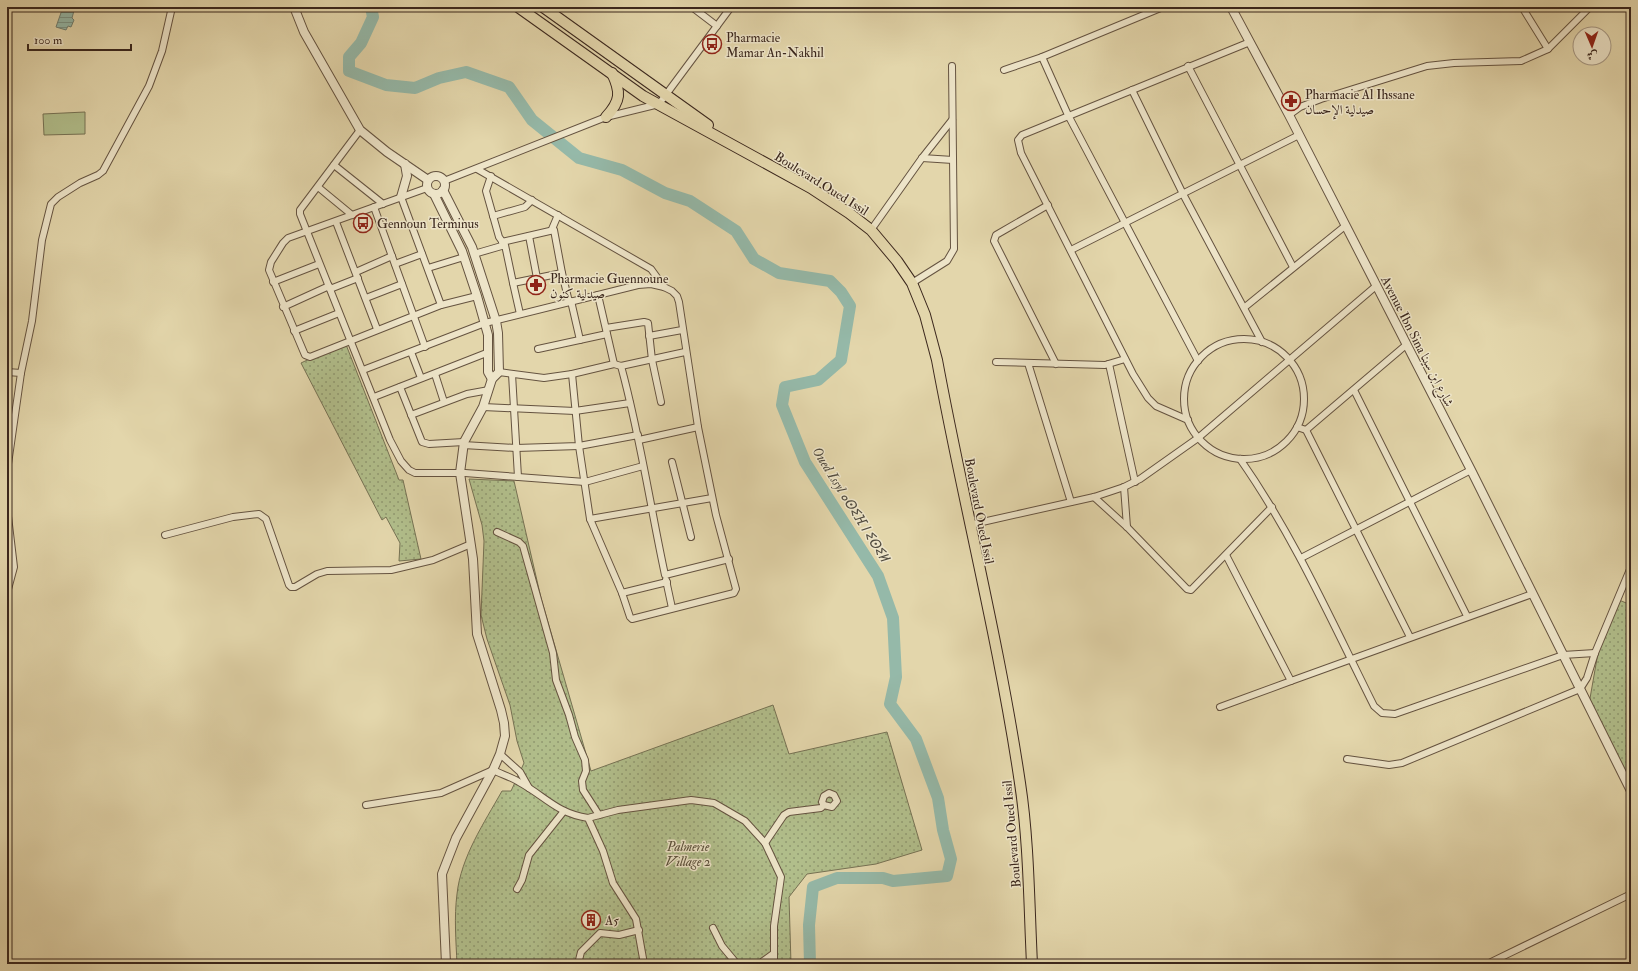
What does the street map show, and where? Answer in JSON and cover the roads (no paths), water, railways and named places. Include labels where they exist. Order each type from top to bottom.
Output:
[{"type":"main road","name":"Boulevard Oued Issil","points":[[518,7],[643,96],[811,188],[871,230],[897,261],[912,282],[925,315],[937,360],[1000,670],[1020,784],[1028,866],[1032,964]]},
{"type":"main road","name":"Boulevard Oued Issil","points":[[543,7],[744,150]]},
{"type":"main road","points":[[606,117],[614,108],[618,97],[616,82],[612,73]]},
{"type":"street","points":[[7,471],[21,373],[32,321],[42,240],[51,204],[58,197],[80,183],[98,176],[103,171],[149,86],[162,51],[172,7]]},
{"type":"street","points":[[294,7],[304,32],[360,130],[428,180]]},
{"type":"street","points":[[692,7],[717,26]]},
{"type":"street","points":[[444,181],[606,117],[659,104],[731,7]]},
{"type":"street","points":[[1004,70],[1042,58],[1154,9],[1163,7]]},
{"type":"street","name":"Avenue Ibn Sina شارع ابن سينا","points":[[1231,7],[1289,115],[1471,470],[1631,791]]},
{"type":"street","points":[[1467,7],[1504,7]]},
{"type":"street","points":[[1522,7],[1548,48]]},
{"type":"street","points":[[1289,115],[1300,108],[1321,99],[1427,66],[1454,63],[1522,61],[1548,48],[1590,7]]},
{"type":"street","points":[[1188,420],[1156,406],[1148,398],[1125,359],[1021,153],[1018,140],[1022,135],[1068,115],[1250,42]]},
{"type":"street","points":[[1042,58],[1068,115],[1198,361]]},
{"type":"street","points":[[912,282],[947,262],[953,253],[952,66]]},
{"type":"street","points":[[1188,66],[1293,267]]},
{"type":"street","points":[[1132,90],[1183,194],[1245,307],[1262,342]]},
{"type":"street","points":[[871,230],[922,158],[952,120]]},
{"type":"street","points":[[360,130],[300,210],[306,232],[395,451],[409,470],[415,474],[460,473],[585,482],[643,466]]},
{"type":"street","points":[[1071,250],[1126,224],[1298,135]]},
{"type":"street","points":[[922,158],[953,160]]},
{"type":"street","points":[[405,164],[407,176],[401,197],[428,268],[440,305]]},
{"type":"street","points":[[334,165],[383,204]]},
{"type":"street","points":[[477,169],[651,268],[664,287]]},
{"type":"street","points":[[428,180],[437,176],[444,181]]},
{"type":"street","points":[[491,176],[486,191],[492,216],[499,236],[504,243],[520,314]]},
{"type":"street","points":[[427,188],[428,180]]},
{"type":"street","points":[[444,181],[443,190],[474,254],[496,321],[498,333],[499,372],[492,379],[483,407],[464,443],[460,473],[471,544],[478,634],[504,723],[505,736],[500,754],[493,770],[456,838],[442,874],[446,964]]},
{"type":"street","points":[[318,187],[352,215]]},
{"type":"street","points":[[427,188],[288,238],[283,243],[269,267],[283,307],[305,355],[310,357],[440,305],[477,296]]},
{"type":"street","points":[[427,188],[434,194],[464,257],[485,323],[490,352],[488,372],[492,379]]},
{"type":"street","points":[[434,194],[443,190]]},
{"type":"street","points":[[492,216],[525,207],[532,200]]},
{"type":"street","points":[[1048,205],[996,235],[994,241],[1056,364]]},
{"type":"street","points":[[374,207],[425,347]]},
{"type":"street","points":[[474,254],[504,243],[552,229],[558,215]]},
{"type":"street","points":[[336,222],[377,329]]},
{"type":"street","points":[[1245,307],[1345,226]]},
{"type":"street","points":[[552,229],[555,232],[562,273],[580,340]]},
{"type":"street","points":[[529,236],[537,278]]},
{"type":"street","points":[[395,264],[422,254]]},
{"type":"street","points":[[283,307],[357,275],[392,256]]},
{"type":"street","points":[[428,268],[464,257]]},
{"type":"street","points":[[273,282],[320,264]]},
{"type":"street","points":[[513,283],[562,273]]},
{"type":"street","points":[[366,298],[402,284]]},
{"type":"street","points":[[363,370],[485,323],[520,314],[645,284],[664,287],[672,291],[677,296],[698,427],[712,498],[736,589],[734,593],[632,619],[629,616],[622,593],[590,519],[578,446],[572,374]]},
{"type":"street","points":[[970,525],[1094,497],[1135,482],[1198,438],[1376,286]]},
{"type":"street","points":[[598,295],[607,331],[630,403],[639,438],[651,508],[672,608]]},
{"type":"street","points":[[294,331],[339,313]]},
{"type":"street","points":[[538,349],[580,340],[607,331],[645,322],[648,323],[652,360],[662,402]]},
{"type":"street","points":[[649,336],[682,330]]},
{"type":"street","points":[[1244,339],[1262,342],[1277,349],[1289,360],[1299,375],[1304,392],[1303,410],[1297,427],[1287,441],[1274,452],[1257,457],[1240,459],[1218,453],[1198,438],[1188,420],[1184,399],[1187,379],[1198,361],[1211,349],[1227,342],[1244,339]]},
{"type":"street","points":[[1306,430],[1406,345]]},
{"type":"street","points":[[411,352],[421,378]]},
{"type":"street","points":[[374,398],[421,378],[490,352]]},
{"type":"street","points":[[499,372],[537,378],[572,374],[652,360],[685,352]]},
{"type":"street","points":[[996,362],[1109,364],[1125,359]]},
{"type":"street","points":[[1028,363],[1071,502]]},
{"type":"street","points":[[1109,364],[1135,482]]},
{"type":"street","points":[[7,372],[21,373]]},
{"type":"street","points":[[435,374],[444,402]]},
{"type":"street","points":[[512,374],[518,477]]},
{"type":"street","points":[[400,387],[422,442],[429,444],[464,443],[516,448],[578,446],[639,438],[698,427]]},
{"type":"street","points":[[411,415],[467,394],[489,390]]},
{"type":"street","points":[[1354,390],[1467,616]]},
{"type":"street","points":[[483,407],[575,411],[630,403]]},
{"type":"street","points":[[1297,427],[1306,430],[1410,637]]},
{"type":"street","points":[[1240,459],[1272,507],[1301,558],[1374,706],[1382,713],[1391,715],[1563,655],[1595,653]]},
{"type":"street","points":[[672,462],[681,503],[691,537]]},
{"type":"street","points":[[1301,558],[1471,470]]},
{"type":"street","points":[[1124,487],[1127,527]]},
{"type":"street","points":[[1094,497],[1127,527],[1189,590],[1194,588],[1272,507]]},
{"type":"street","points":[[590,519],[712,498]]},
{"type":"street","points":[[7,508],[14,567],[7,593]]},
{"type":"street","points":[[165,535],[233,517],[259,514],[266,519],[289,585],[295,587],[317,574],[327,571],[391,570],[432,560],[471,544]]},
{"type":"street","points":[[497,532],[519,542],[523,546],[553,654],[556,680],[575,736],[585,760],[586,771],[582,781],[583,790],[599,815]]},
{"type":"street","points":[[1226,555],[1291,680]]},
{"type":"street","points":[[665,575],[729,560]]},
{"type":"street","points":[[1347,759],[1390,764],[1402,763],[1580,689],[1589,674],[1595,653],[1631,567]]},
{"type":"street","points":[[622,593],[667,582]]},
{"type":"street","points":[[1220,707],[1350,658],[1532,594]]},
{"type":"street","points":[[500,754],[520,772],[529,788]]},
{"type":"street","points":[[366,805],[441,792],[493,770],[516,780],[552,805],[564,811],[588,818],[670,802],[703,801],[728,810],[745,821],[765,843],[781,877],[774,926],[774,964]]},
{"type":"street","points":[[765,843],[784,815],[789,812],[810,810],[824,806]]},
{"type":"street","points":[[517,889],[522,880],[529,855],[564,811]]},
{"type":"street","points":[[588,818],[603,851],[613,883],[632,912],[639,930],[644,964]]},
{"type":"street","points":[[1487,964],[1631,894]]},
{"type":"street","points":[[712,928],[722,946],[737,964]]},
{"type":"street","points":[[578,964],[581,952],[600,933],[620,935],[639,930]]},
{"type":"street","points":[[759,964],[773,954]]},
{"type":"waterway","name":"Oued Issyl ⴰⵙⵉⴼ ⵏ ⵉⵙⵉⵍ","points":[[371,7],[373,17],[361,43],[349,57],[349,71],[386,85],[415,88],[439,78],[466,72],[509,87],[532,120],[579,158],[622,170],[665,193],[690,201],[736,231],[754,259],[779,273],[830,281],[841,292],[850,306],[841,360],[818,380],[785,387],[782,405],[805,462],[878,576],[893,618],[896,677],[890,704],[916,739],[938,798],[943,830],[951,859],[947,876],[893,881],[883,878],[837,878],[813,887],[809,925],[810,964]]},
{"type":"place","name":"Pharmacie Mamar An-Nakhil","points":[[712,44]]},
{"type":"place","name":"Pharmacie Al Ihssane صيدلية الإحسان","points":[[1291,101]]},
{"type":"place","name":"Gennoun Terminus","points":[[363,223]]},
{"type":"place","name":"Pharmacie Guennoune صيدلية كنون","points":[[536,285]]},
{"type":"place","name":"A5","points":[[591,920]]},
{"type":"park label","name":"Palmerie Village 2","points":[[688,854]]}]
